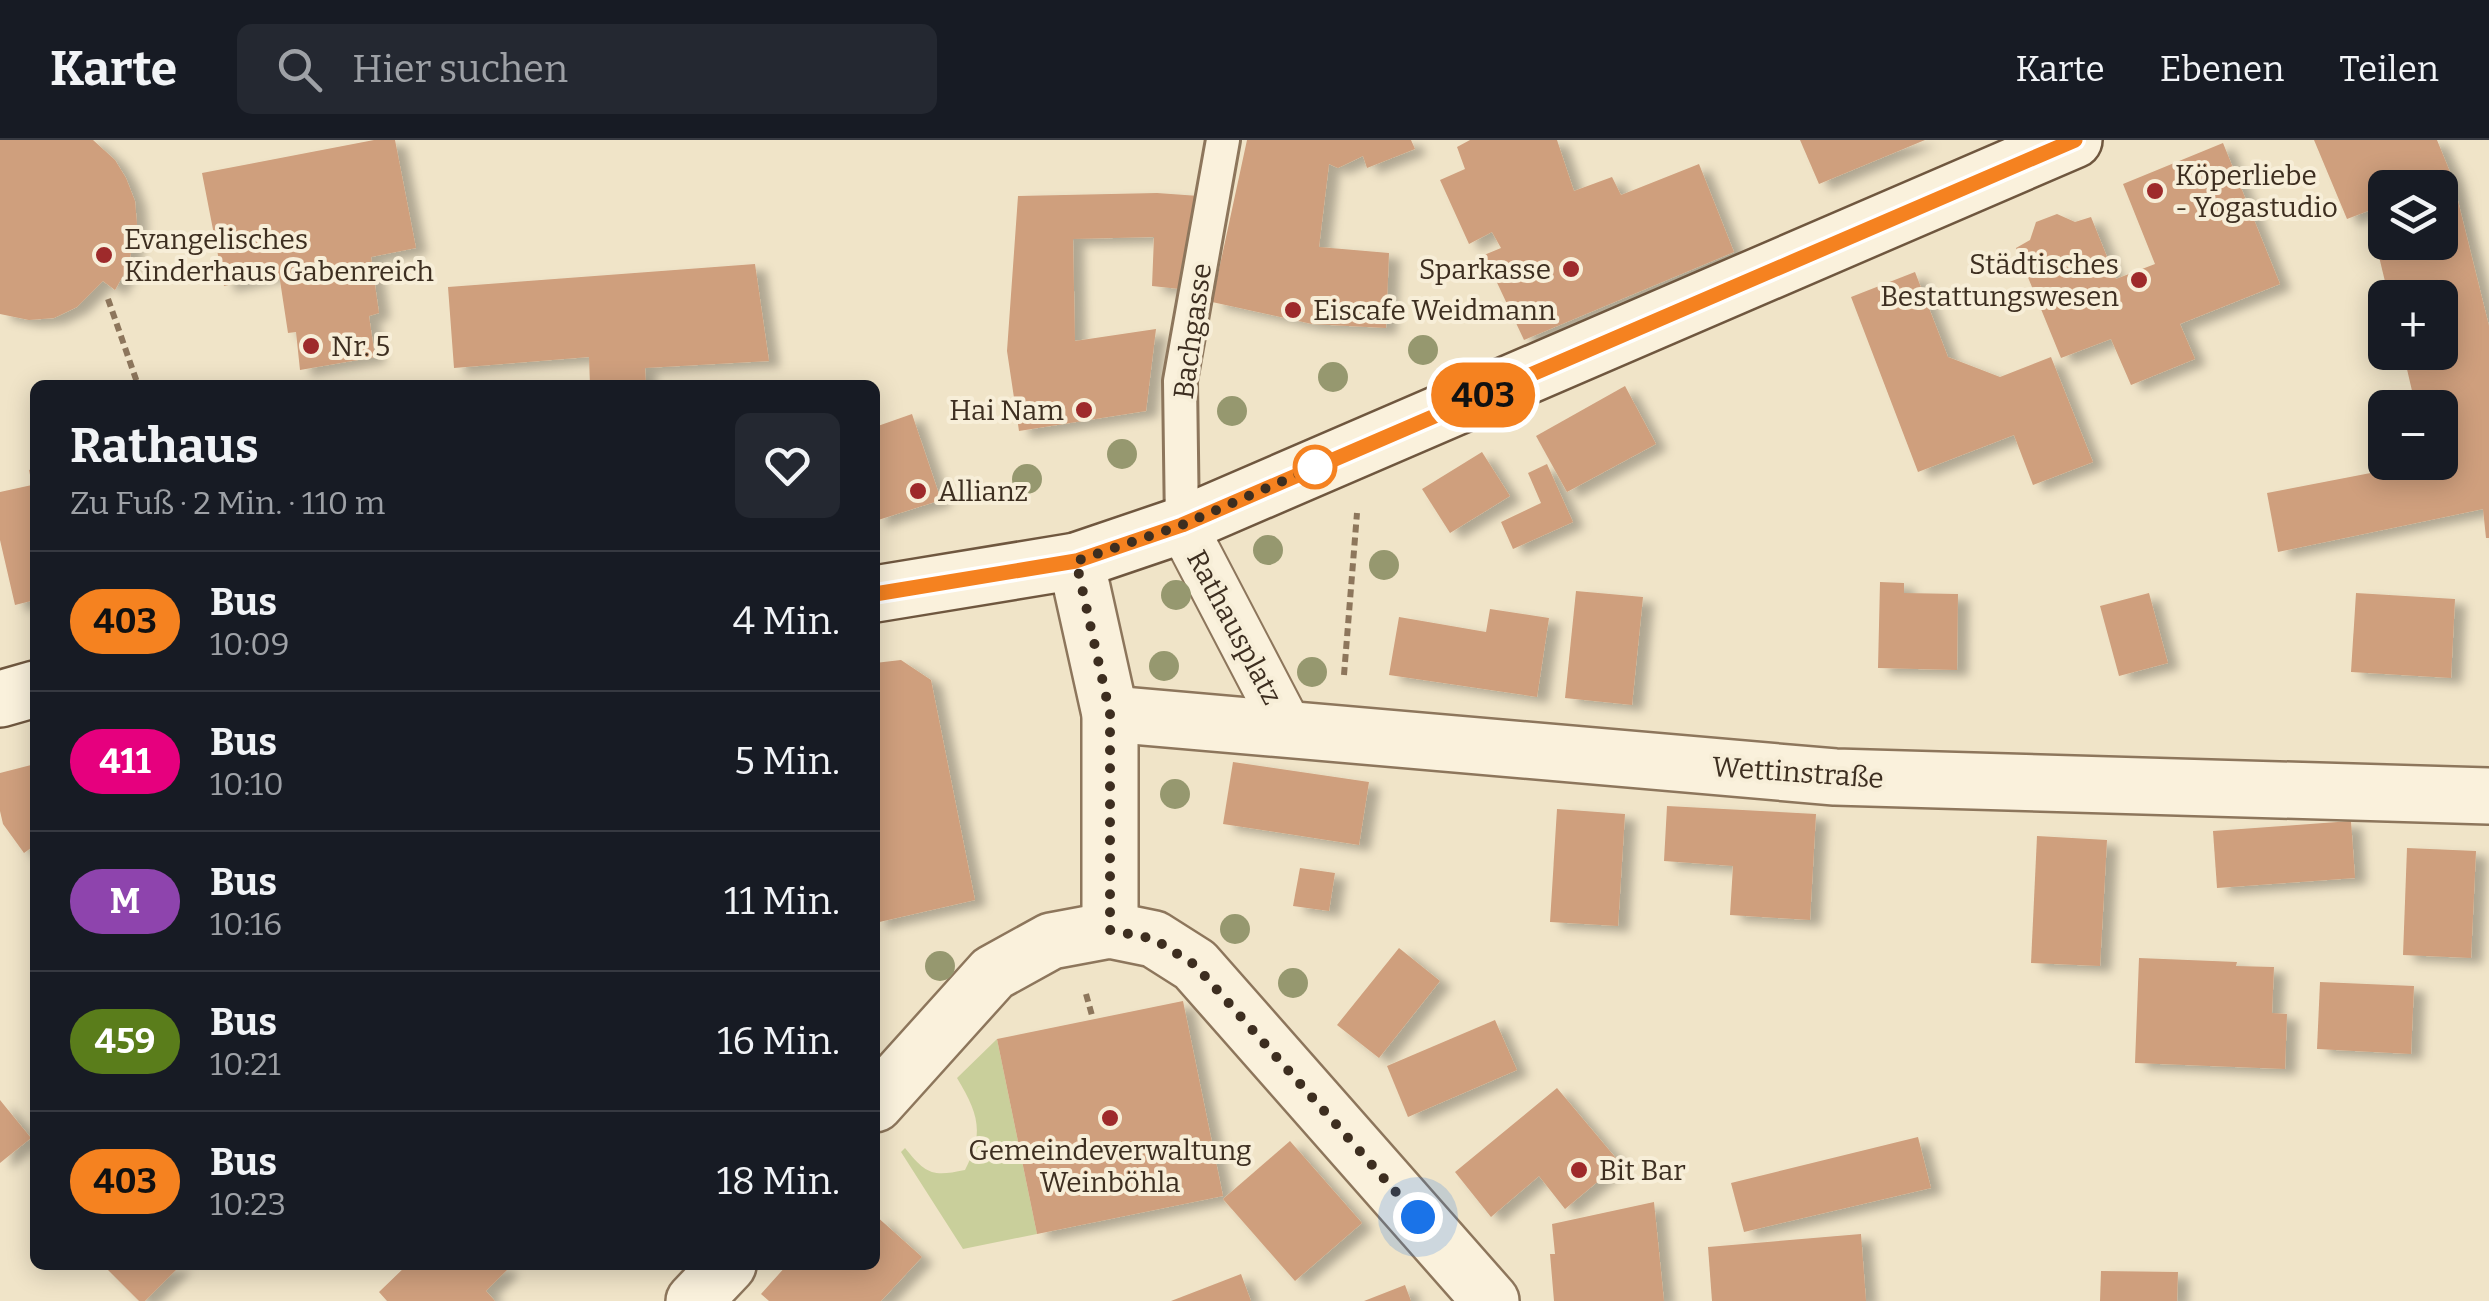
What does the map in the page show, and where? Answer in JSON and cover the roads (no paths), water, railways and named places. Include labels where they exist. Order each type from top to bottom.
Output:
[{"type":"street","points":[[880,593],[1076,561],[1182,525],[2074,140]]},
{"type":"street","name":"Rathausplatz","points":[[1182,525],[1314,730]]},
{"type":"street","points":[[1076,561],[1110,714],[1110,930]]},
{"type":"street","points":[[0,698],[30,691]]},
{"type":"street","name":"Wettinstraße","points":[[1110,714],[1835,777],[2489,796]]},
{"type":"street","points":[[880,1098],[994,972],[1051,942],[1110,930],[1154,939],[1195,965],[1492,1301]]},
{"type":"street","points":[[694,1301],[723,1270]]},
{"type":"lane","name":"Bachgasse","points":[[1182,525],[1180,381],[1223,140]]},
{"type":"place","name":"Köperliebe - Yogastudio","points":[[2155,191]]},
{"type":"place","name":"Evangelisches Kinderhaus Gabenreich","points":[[104,255]]},
{"type":"place","name":"Sparkasse","points":[[1571,269]]},
{"type":"place","name":"Städtisches Bestattungswesen","points":[[2139,280]]},
{"type":"place","name":"Eiscafe Weidmann","points":[[1293,310]]},
{"type":"place","name":"Nr. 5","points":[[311,346]]},
{"type":"place","name":"Hai Nam","points":[[1084,410]]},
{"type":"place","name":"Allianz","points":[[918,491]]},
{"type":"place","name":"Gemeindeverwaltung Weinböhla","points":[[1110,1118]]},
{"type":"place","name":"Bit Bar","points":[[1579,1170]]}]
